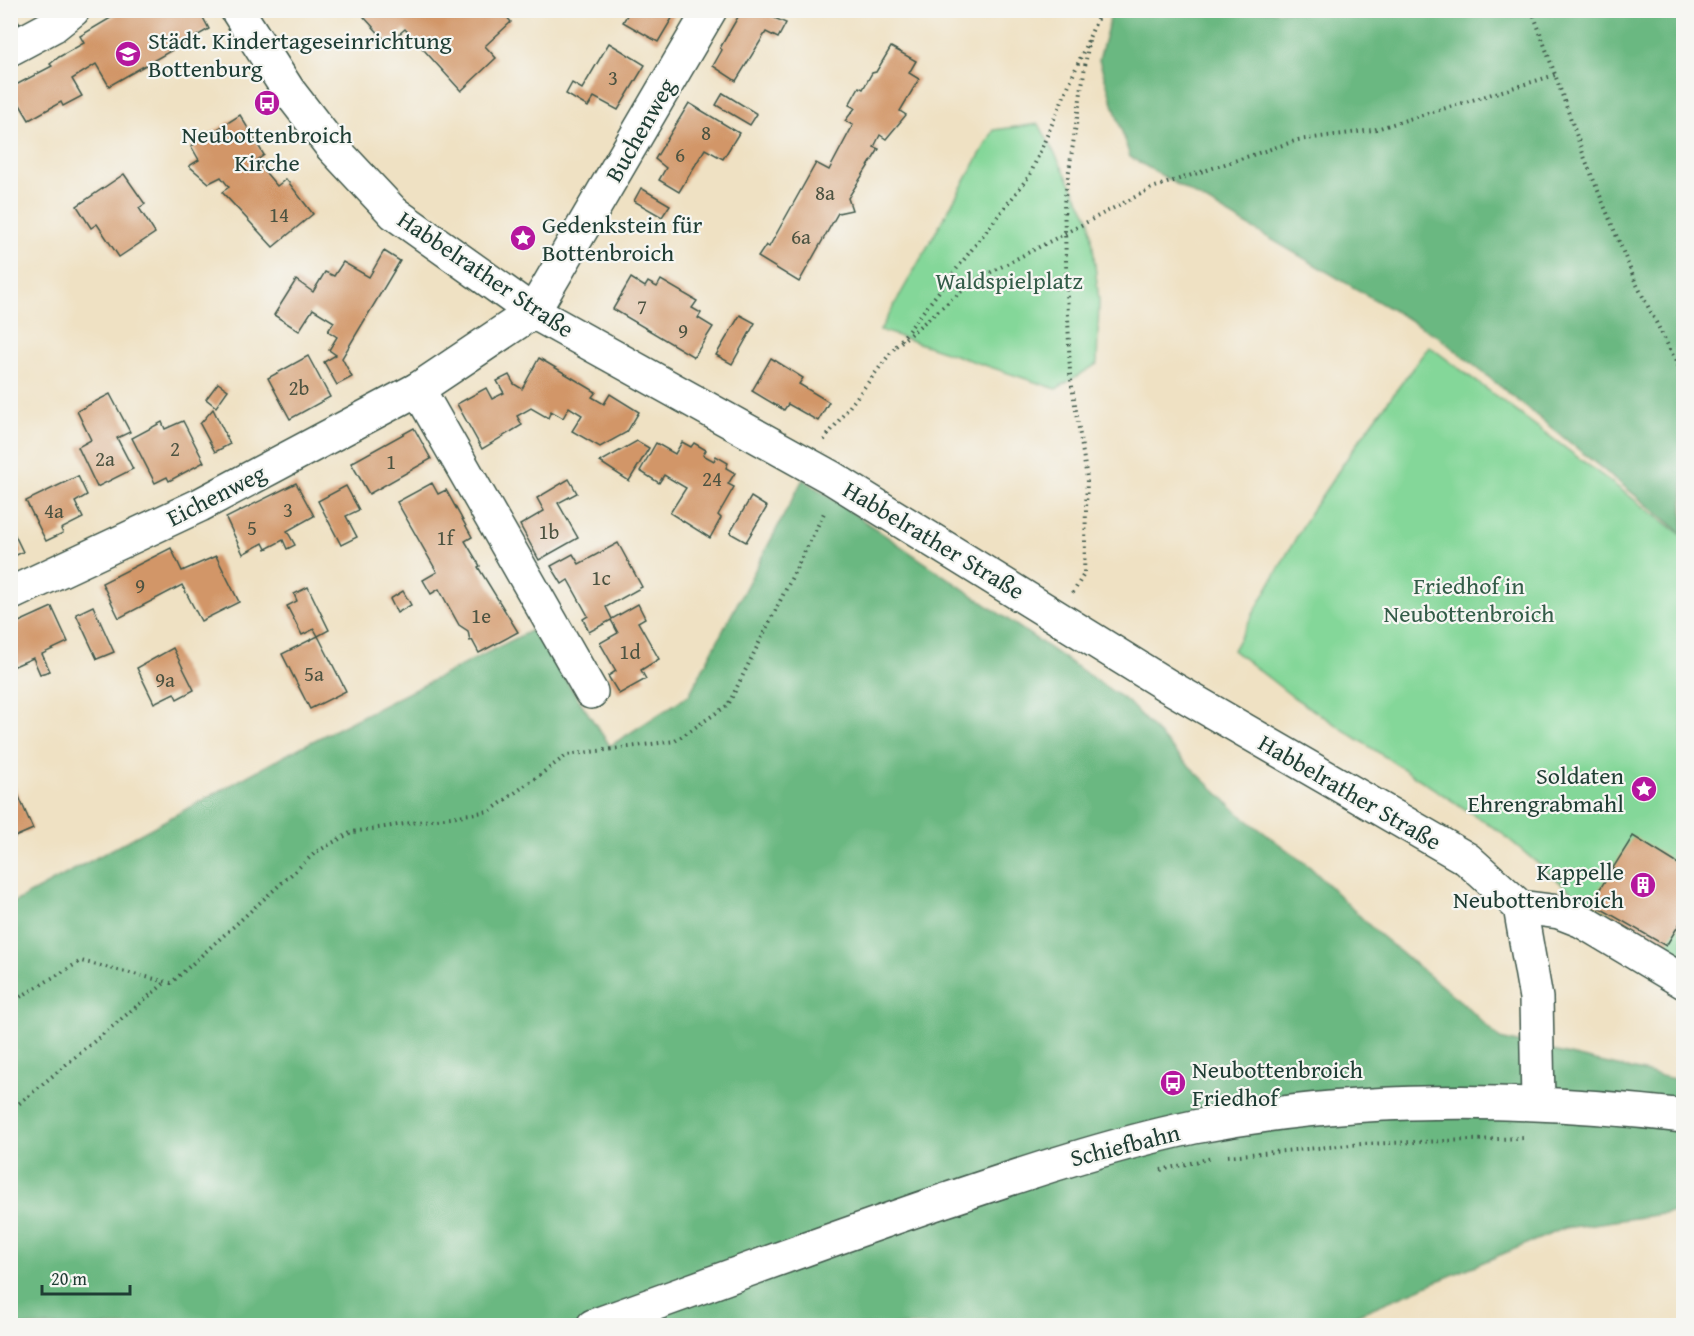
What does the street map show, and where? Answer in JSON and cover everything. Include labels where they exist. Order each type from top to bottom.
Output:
[{"type":"street","points":[[10,50],[53,26],[73,10]]},
{"type":"street","name":"Habbelrather Straße","points":[[237,10],[288,90],[332,147],[394,213],[533,312],[819,470],[1168,686],[1467,859],[1520,907]]},
{"type":"street","name":"Buchenweg","points":[[533,312],[710,10]]},
{"type":"street","name":"Eichenweg","points":[[10,594],[200,505],[417,389],[533,312]]},
{"type":"street","points":[[417,389],[591,692]]},
{"type":"street","points":[[1538,1103],[1536,998],[1520,907],[1560,912],[1582,921],[1683,982]]},
{"type":"street","name":"Schiefbahn","points":[[593,1326],[1058,1161],[1148,1138],[1252,1119],[1365,1105],[1435,1101],[1538,1103],[1683,1116]]},
{"type":"path","points":[[10,1003],[81,961],[171,983],[316,852],[352,832],[490,811],[567,756],[675,741],[728,705],[825,512],[819,470],[896,346],[1030,175],[1101,10]]},
{"type":"path","points":[[1532,10],[1635,281],[1683,377]]},
{"type":"path","points":[[1059,617],[1084,574],[1087,478],[1070,374],[1064,203],[1089,40]]},
{"type":"path","points":[[896,346],[974,281],[1152,188],[1298,140],[1373,130],[1555,75]]},
{"type":"path","points":[[10,1111],[166,982]]},
{"type":"path","points":[[1156,1171],[1222,1156],[1338,1145],[1529,1137]]},
{"type":"green space","points":[[1112,11],[1683,11],[1683,534],[1439,337],[1130,157],[1099,60]]},
{"type":"green space","name":"Waldspielplatz","points":[[1039,124],[1090,220],[1099,301],[1097,364],[1056,389],[880,330],[994,130]]},
{"type":"green space","name":"Friedhof in Neubottenbroich","points":[[1429,346],[1683,536],[1683,955],[1590,907],[1499,831],[1293,697],[1233,650],[1310,513],[1358,442]]},
{"type":"green space","points":[[803,479],[1128,702],[1184,761],[1243,817],[1310,867],[1376,932],[1465,1005],[1500,1039],[1683,1081],[1683,1211],[1565,1228],[1332,1325],[11,1326],[11,904],[301,747],[532,630],[610,746],[689,695]]},
{"type":"building","points":[[10,10],[26,33],[10,42]]},
{"type":"building","name":"Städt. Kindertageseinrichtung Bottenburg","points":[[124,10],[199,10],[209,29],[109,86],[96,64],[72,79],[82,96],[63,106],[61,102],[29,120],[10,88],[52,66],[50,64],[59,57],[84,43],[80,36]]},
{"type":"building","points":[[365,10],[501,10],[511,22],[485,46],[496,58],[461,91],[405,29],[392,40],[384,39],[364,17]]},
{"type":"building","points":[[630,10],[677,10],[658,42],[623,22]]},
{"type":"building","points":[[742,10],[776,10],[772,17],[786,23],[778,38],[766,32],[736,81],[713,66],[722,50],[720,48]]},
{"type":"building","points":[[609,43],[645,65],[618,110],[594,97],[588,107],[566,94],[572,83],[582,89]]},
{"type":"building","points":[[891,47],[916,61],[909,73],[919,79],[900,111],[906,115],[886,139],[880,135],[874,147],[879,149],[848,198],[852,210],[838,213],[799,282],[758,257],[766,245],[769,247],[816,163],[829,170],[853,125],[845,121],[855,108],[849,105],[859,87],[863,89],[872,73],[876,72]]},
{"type":"building","points":[[723,93],[757,114],[750,125],[716,105]]},
{"type":"building","points":[[689,103],[739,133],[723,159],[705,149],[679,192],[659,180],[666,168],[655,159]]},
{"type":"building","points":[[240,115],[264,155],[256,161],[277,186],[286,179],[313,214],[273,247],[222,192],[229,187],[221,177],[209,183],[189,166],[199,160],[191,146]]},
{"type":"building","points":[[124,174],[145,204],[139,208],[155,233],[119,257],[97,224],[91,228],[77,206]]},
{"type":"building","points":[[641,188],[670,205],[662,217],[634,201]]},
{"type":"building","points":[[384,251],[400,261],[342,358],[352,377],[337,385],[324,362],[336,355],[329,350],[337,337],[328,331],[334,322],[313,309],[299,331],[274,315],[296,280],[313,292],[325,272],[334,276],[343,262],[369,277]]},
{"type":"building","points":[[631,278],[645,287],[648,282],[657,287],[661,280],[697,301],[692,308],[701,313],[698,318],[713,327],[694,357],[613,309]]},
{"type":"building","points":[[740,315],[755,323],[732,364],[716,355]]},
{"type":"building","points":[[308,356],[330,397],[290,419],[268,378]]},
{"type":"building","points":[[539,358],[596,392],[592,397],[604,404],[610,394],[639,412],[627,432],[600,447],[572,431],[582,415],[569,407],[563,418],[551,411],[548,418],[531,408],[517,416],[522,425],[482,449],[457,404],[486,388],[492,399],[504,393],[497,381],[509,375],[514,384],[522,389]]},
{"type":"building","points":[[771,358],[803,378],[799,384],[829,402],[818,421],[788,404],[784,410],[752,391]]},
{"type":"building","points":[[218,383],[228,390],[216,407],[206,399]]},
{"type":"building","points":[[110,394],[130,432],[117,438],[133,469],[97,487],[78,447],[91,440],[77,411]]},
{"type":"building","points":[[213,409],[230,444],[215,452],[200,424]]},
{"type":"building","points":[[183,421],[204,462],[169,481],[167,477],[155,483],[132,438],[162,422],[165,429]]},
{"type":"building","points":[[414,428],[431,459],[369,494],[351,463]]},
{"type":"building","points":[[637,441],[649,448],[629,481],[600,462]]},
{"type":"building","points":[[682,442],[691,447],[694,443],[706,450],[703,455],[714,461],[716,456],[728,463],[726,468],[735,473],[728,484],[734,487],[718,515],[721,518],[710,538],[670,513],[686,488],[664,475],[659,483],[640,471],[656,443],[675,454]]},
{"type":"building","points":[[78,476],[87,495],[75,502],[83,518],[61,529],[63,533],[46,541],[26,501]]},
{"type":"building","points":[[569,479],[577,493],[558,503],[578,538],[539,560],[520,525],[544,511],[537,498]]},
{"type":"building","points":[[296,483],[314,516],[287,531],[295,545],[287,549],[283,540],[266,549],[263,543],[243,554],[226,518]]},
{"type":"building","points":[[432,483],[438,494],[446,490],[472,537],[465,541],[480,566],[478,567],[518,632],[479,653],[472,640],[470,641],[468,631],[459,625],[439,589],[431,594],[423,580],[437,572],[397,502]]},
{"type":"building","points":[[346,486],[359,510],[346,516],[357,537],[341,545],[318,501]]},
{"type":"building","points":[[751,497],[767,507],[746,542],[730,533]]},
{"type":"building","points":[[10,525],[23,552],[10,558]]},
{"type":"building","points":[[618,543],[642,587],[606,607],[612,619],[638,604],[645,618],[638,622],[659,659],[641,670],[646,679],[619,694],[608,676],[616,671],[600,643],[618,633],[611,620],[589,632],[583,619],[588,616],[568,580],[562,584],[551,566],[573,554],[579,564]]},
{"type":"building","points":[[171,548],[182,571],[216,556],[239,602],[201,621],[182,585],[119,618],[102,583]]},
{"type":"building","points":[[308,587],[329,630],[318,636],[314,629],[302,635],[287,606],[297,601],[294,594]]},
{"type":"building","points":[[403,591],[411,605],[397,613],[390,599]]},
{"type":"building","points":[[93,606],[114,652],[97,659],[76,614]]},
{"type":"building","points":[[52,607],[68,642],[42,654],[50,671],[40,674],[33,658],[10,668],[10,626]]},
{"type":"building","points":[[318,636],[346,691],[310,709],[282,654]]},
{"type":"building","points":[[173,648],[194,690],[177,699],[174,693],[154,703],[137,668]]},
{"type":"building","points":[[10,776],[33,829],[10,839]]},
{"type":"building","name":"Kappelle Neubottenbroich","points":[[1633,836],[1683,867],[1683,918],[1666,946],[1591,903]]},
{"type":"place","name":"Städt. Kindertageseinrichtung Bottenburg","points":[[128,54]]},
{"type":"place","name":"Neubottenbroich Kirche","points":[[267,103]]},
{"type":"place","name":"Gedenkstein für Bottenbroich","points":[[523,238]]},
{"type":"place","name":"Soldaten Ehrengrabmahl","points":[[1644,789]]},
{"type":"place","name":"Kappelle Neubottenbroich","points":[[1643,885]]},
{"type":"place","name":"Neubottenbroich Friedhof","points":[[1173,1083]]}]
